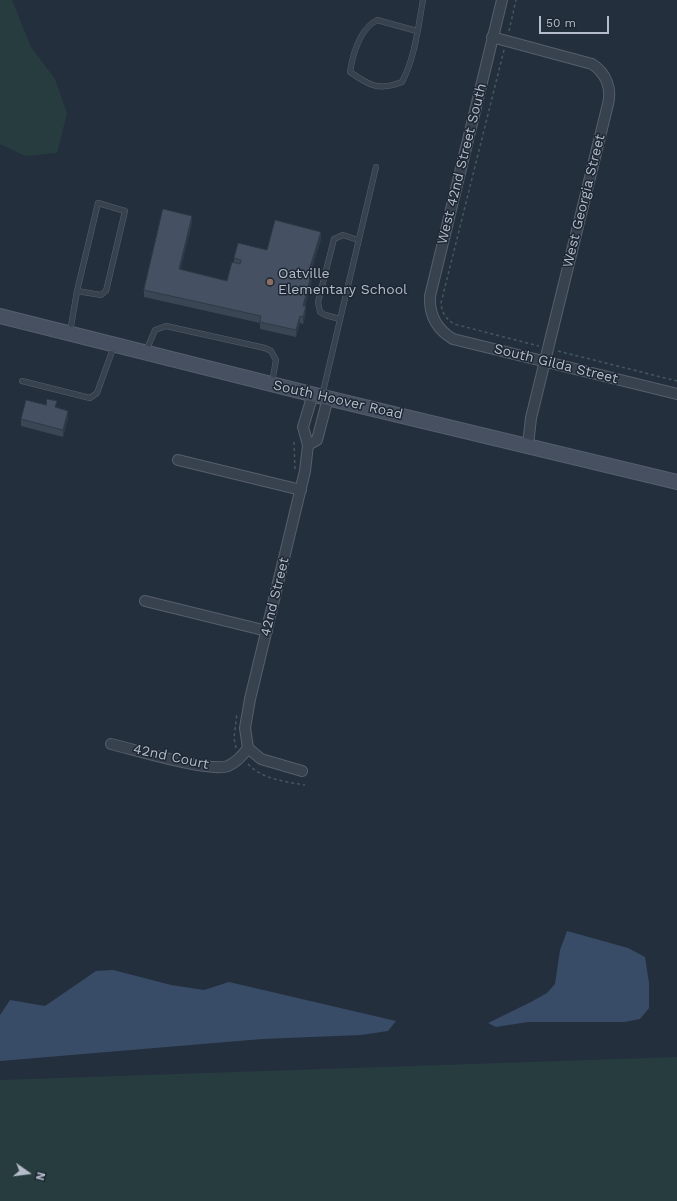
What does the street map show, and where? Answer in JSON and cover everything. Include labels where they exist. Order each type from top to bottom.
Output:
[{"type":"street","name":"West 42nd Street South","points":[[438,328],[431,312],[430,296],[502,0]]},
{"type":"street","name":"West Georgia Street","points":[[492,37],[592,64],[599,68],[606,78],[609,87],[608,104],[531,418],[528,445]]},
{"type":"street","name":"South Hoover Road","points":[[0,316],[271,384],[677,482]]},
{"type":"street","name":"South Gilda Street","points":[[438,328],[453,339],[677,394]]},
{"type":"street","points":[[308,445],[317,440],[321,396]]},
{"type":"street","name":"42nd Street","points":[[248,748],[245,728],[305,471],[308,445],[303,427],[321,396]]},
{"type":"street","points":[[178,460],[301,490]]},
{"type":"street","points":[[145,601],[267,631]]},
{"type":"street","name":"42nd Court","points":[[111,744],[208,767],[227,766],[241,758],[248,748]]},
{"type":"street","points":[[248,748],[261,759],[302,771]]},
{"type":"lane","points":[[417,31],[377,20],[367,25],[352,59],[350,72],[363,81],[375,86],[388,88],[402,82],[408,70],[417,31],[423,0]]},
{"type":"lane","points":[[321,396],[376,167]]},
{"type":"lane","points":[[70,333],[77,290],[98,203],[125,211],[106,291],[100,295],[77,290]]},
{"type":"lane","points":[[340,319],[324,315],[320,312],[318,302],[334,239],[343,235],[358,240]]},
{"type":"lane","points":[[145,352],[149,339],[155,330],[166,326],[265,348],[271,352],[276,360],[271,384]]},
{"type":"lane","points":[[22,381],[90,398],[97,393],[114,345]]},
{"type":"path","points":[[516,0],[441,303],[442,311],[446,319],[454,324],[677,381]]},
{"type":"green space","points":[[0,0],[12,0],[31,47],[55,79],[67,113],[57,153],[25,156],[0,144]]},
{"type":"green space","points":[[677,1057],[677,1201],[0,1201],[0,1080]]},
{"type":"water","points":[[567,931],[628,948],[645,957],[649,983],[649,1008],[640,1019],[624,1022],[528,1022],[496,1027],[488,1023],[547,993],[555,984],[560,950]]},
{"type":"water","points":[[113,970],[171,985],[204,990],[229,982],[396,1021],[388,1031],[361,1035],[262,1039],[0,1061],[0,1015],[10,1000],[45,1006],[96,971]]},
{"type":"building","name":"Oatville Elementary School","points":[[163,209],[192,216],[179,269],[227,281],[232,262],[240,264],[241,260],[234,258],[238,243],[267,250],[275,220],[321,232],[310,267],[313,268],[303,306],[306,306],[303,317],[300,316],[296,330],[260,322],[261,316],[144,290]]},
{"type":"building","points":[[47,399],[57,401],[55,407],[68,411],[63,430],[21,419],[26,400],[46,405]]},
{"type":"place","name":"Oatville Elementary School","points":[[270,282]]}]
